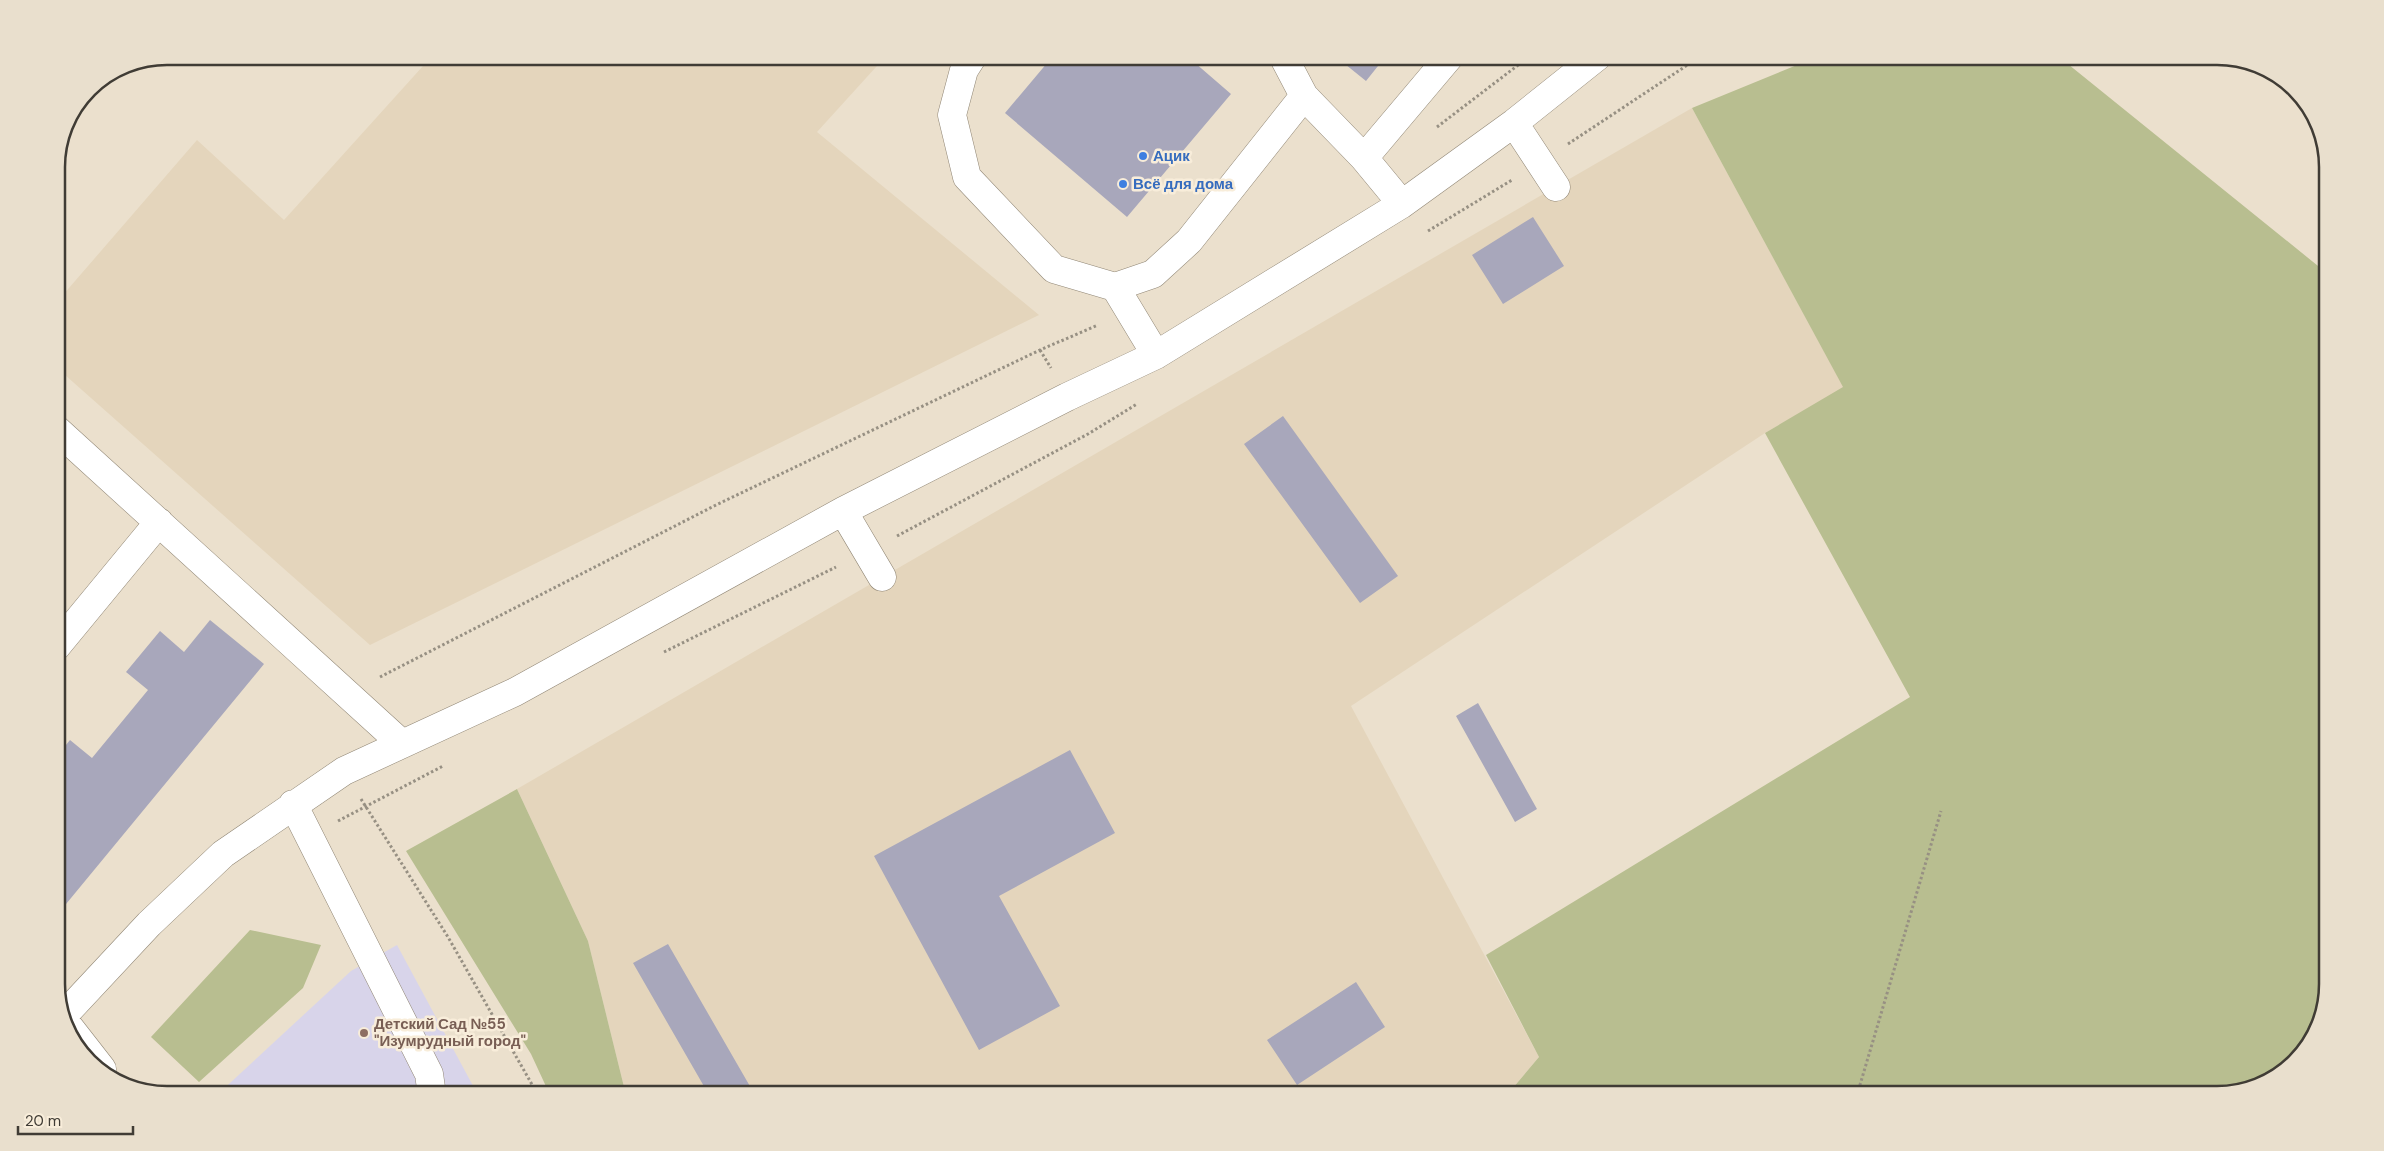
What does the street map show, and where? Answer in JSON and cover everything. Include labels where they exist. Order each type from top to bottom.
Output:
[{"type":"street","points":[[967,65],[964,70],[952,115],[967,177],[1054,269],[1115,287],[1153,274],[1189,241],[1304,96]]},
{"type":"street","points":[[1288,65],[1304,96],[1364,158],[1402,204]]},
{"type":"street","points":[[1364,158],[1442,65]]},
{"type":"street","points":[[68,1010],[149,924],[223,854],[293,804],[344,771],[516,692],[843,512],[1067,397],[1156,355],[1402,204],[1514,123],[1587,65]]},
{"type":"street","points":[[1514,123],[1556,187]]},
{"type":"street","points":[[1115,287],[1156,355]]},
{"type":"street","points":[[65,437],[402,743]]},
{"type":"street","points":[[843,512],[882,577]]},
{"type":"street","points":[[65,636],[159,522]]},
{"type":"street","points":[[293,804],[429,1074],[431,1086]]},
{"type":"path","points":[[1430,132],[1518,65]]},
{"type":"path","points":[[1646,92],[1687,65]]},
{"type":"path","points":[[349,693],[716,505],[1040,350],[1130,312]]},
{"type":"path","points":[[867,552],[1088,434]]},
{"type":"path","points":[[344,771],[448,937],[533,1086]]},
{"type":"path","points":[[1860,1086],[1941,811]]},
{"type":"shaded area","points":[[424,65],[878,65],[817,132],[1039,315],[370,645],[65,375],[65,293],[197,140],[284,220]]},
{"type":"shaded area","points":[[1692,108],[1844,388],[1765,433],[1351,706],[1539,1057],[1515,1086],[624,1086],[588,941],[517,789]]},
{"type":"shaded area","name":"Детский Сад №55 \"Изумрудный город\"","points":[[397,945],[473,1086],[227,1086],[351,971]]},
{"type":"green space","points":[[1797,65],[2069,65],[2319,267],[2319,984],[2314,1017],[2302,1041],[2274,1069],[2250,1081],[2217,1086],[1515,1086],[1539,1057],[1486,955],[1910,697],[1765,433],[1843,387],[1692,108]]},
{"type":"green space","points":[[517,789],[588,941],[624,1086],[546,1086],[531,1054],[406,851]]},
{"type":"green space","points":[[250,930],[321,945],[303,988],[199,1082],[151,1037]]},
{"type":"building","points":[[1045,65],[1197,65],[1231,94],[1127,217],[1005,113]]},
{"type":"building","points":[[1346,65],[1379,65],[1366,81]]},
{"type":"building","points":[[1533,217],[1564,266],[1503,304],[1472,255]]},
{"type":"building","points":[[1283,416],[1398,576],[1360,603],[1244,444]]},
{"type":"building","points":[[210,620],[264,664],[65,905],[65,746],[70,740],[92,758],[148,690],[126,672],[160,631],[184,652]]},
{"type":"building","points":[[1478,703],[1537,809],[1515,822],[1456,716]]},
{"type":"building","points":[[1070,750],[1115,833],[999,896],[1060,1006],[979,1050],[874,856]]},
{"type":"building","points":[[668,944],[750,1086],[704,1086],[633,963]]},
{"type":"building","points":[[1356,982],[1385,1027],[1297,1085],[1267,1040]]},
{"type":"place","name":"Ацик","points":[[1143,156]]},
{"type":"place","name":"Всё для дома","points":[[1123,184]]},
{"type":"place","name":"Детский Сад №55 \"Изумрудный город\"","points":[[364,1033]]}]
